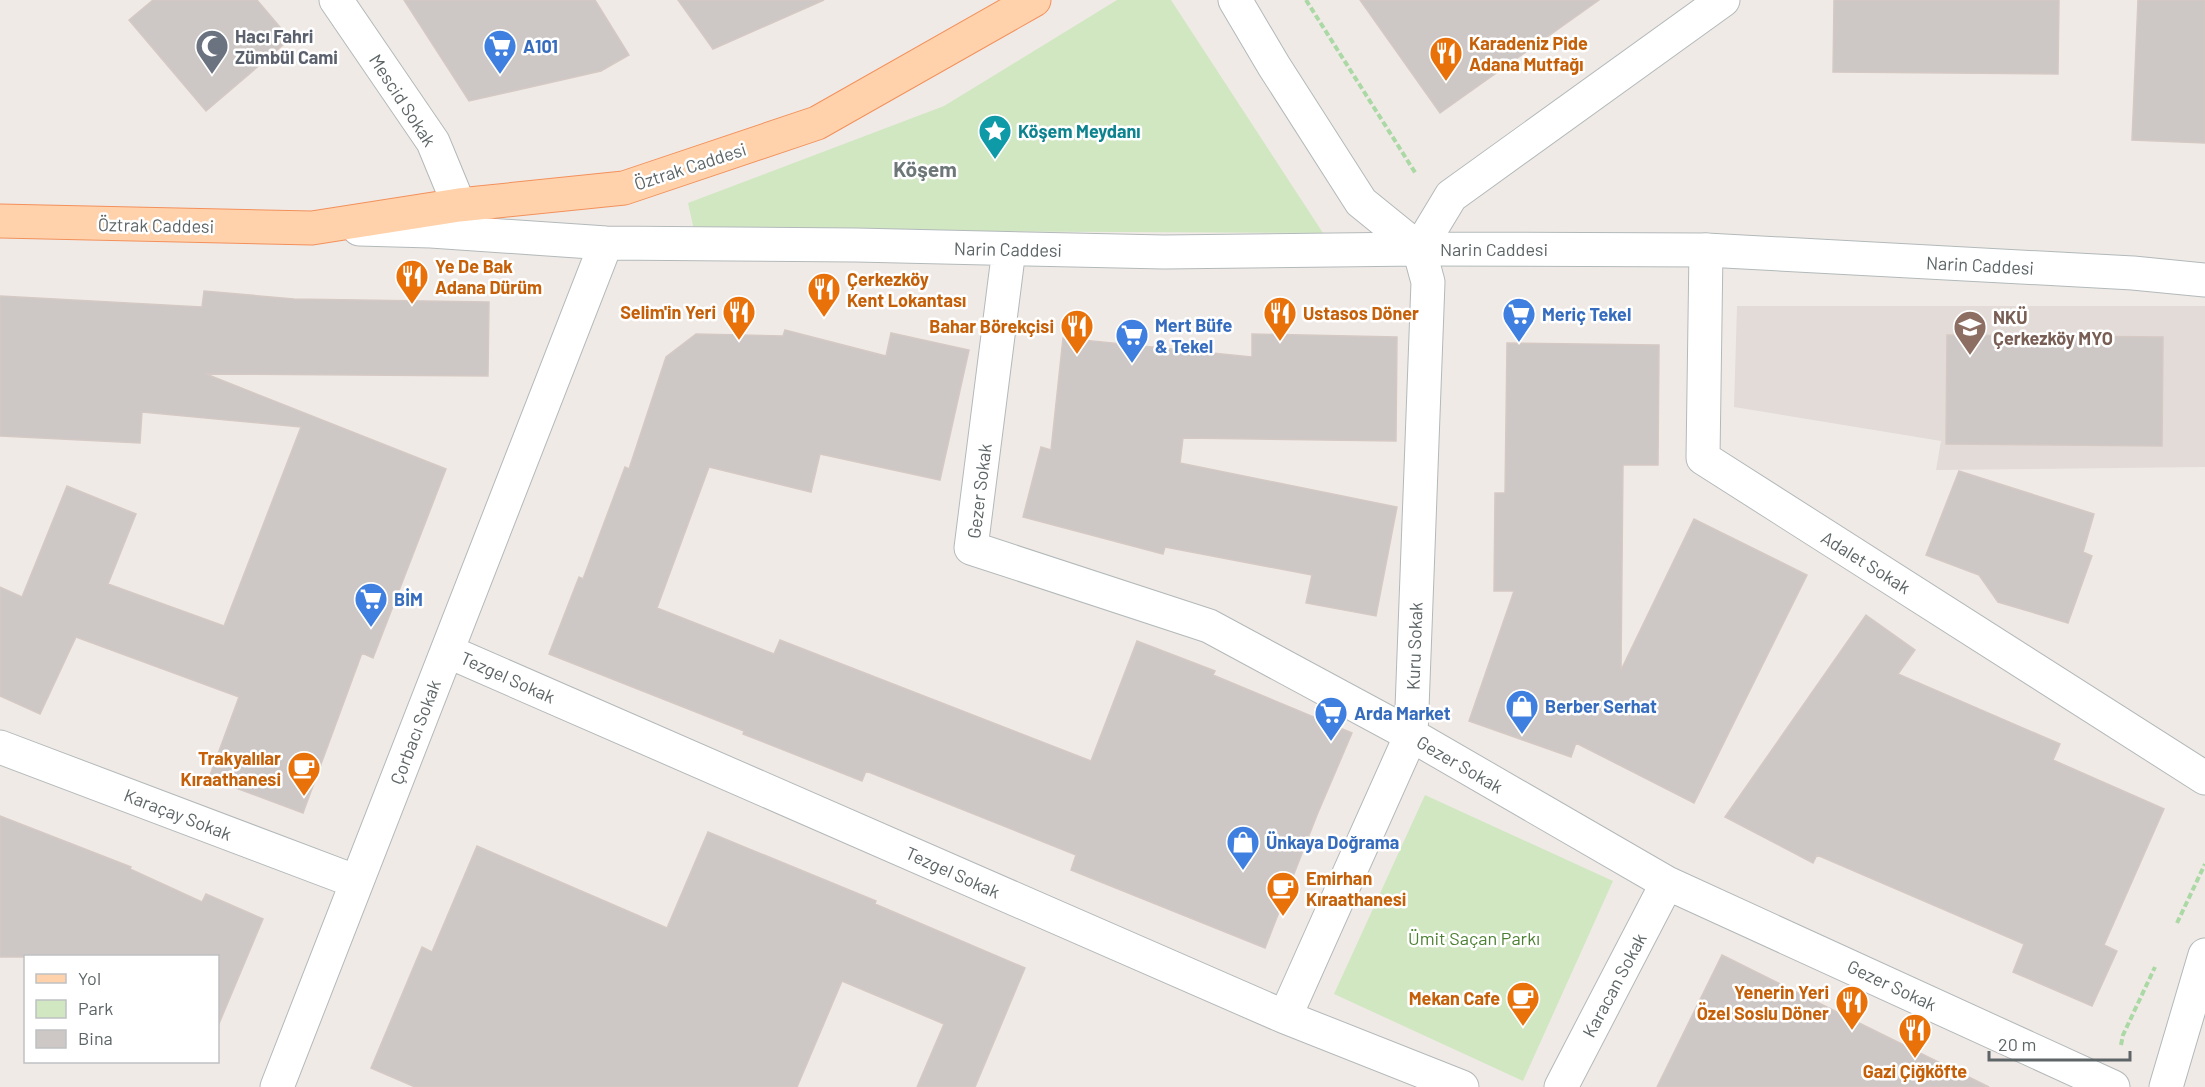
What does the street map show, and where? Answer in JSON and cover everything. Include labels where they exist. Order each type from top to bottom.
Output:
[{"type":"main road","name":"Öztrak Caddesi","points":[[0,221],[312,228],[459,205],[624,188],[817,123],[1034,0]]},
{"type":"street","name":"Mescid Sokak","points":[[336,0],[433,142],[459,205]]},
{"type":"street","points":[[1235,0],[1274,66],[1361,202],[1419,249],[1451,196],[1723,0]]},
{"type":"street","name":"Öztrak Caddesi","points":[[312,228],[431,231],[606,243],[856,245]]},
{"type":"street","name":"Çorbacı Sokak","points":[[277,1087],[606,243]]},
{"type":"street","name":"Narin Caddesi","points":[[856,245],[1164,252],[1419,249],[1706,250],[2133,273]]},
{"type":"street","name":"Gezer Sokak","points":[[1010,249],[971,548],[1209,626],[1411,735],[1668,883],[2113,1087]]},
{"type":"street","name":"Kuru Sokak","points":[[1285,1017],[1411,735],[1428,282],[1419,249]]},
{"type":"street","name":"Adalet Sokak","points":[[1706,250],[1703,458],[2205,778]]},
{"type":"street","points":[[2133,273],[2205,258]]},
{"type":"street","points":[[2133,273],[2205,280]]},
{"type":"street","name":"Tezgel Sokak","points":[[447,651],[1285,1017],[1462,1087]]},
{"type":"street","name":"Karaçay Sokak","points":[[0,747],[357,882]]},
{"type":"street","name":"Karacan Sokak","points":[[1561,1087],[1668,883]]},
{"type":"street","points":[[2166,1087],[2205,956]]},
{"type":"path","points":[[1306,0],[1418,176]]},
{"type":"shaded area","name":"NKÜ Çerkezköy MYO","points":[[1737,306],[2205,306],[2205,467],[1936,470],[1941,441],[1734,407]]},
{"type":"green space","points":[[1117,0],[1171,0],[1323,233],[694,230],[688,203],[944,106]]},
{"type":"green space","name":"Ümit Saçan Parkı","points":[[1425,795],[1613,881],[1523,1081],[1334,994]]},
{"type":"building","name":"Hacı Fahri Zümbül Cami","points":[[153,0],[257,0],[290,39],[206,111],[129,20]]},
{"type":"building","points":[[404,0],[595,0],[629,55],[601,71],[469,101]]},
{"type":"building","points":[[678,0],[824,0],[713,49]]},
{"type":"building","points":[[1360,0],[1599,0],[1440,113]]},
{"type":"building","points":[[1834,0],[2059,0],[2058,74],[1833,72]]},
{"type":"building","points":[[2138,0],[2205,0],[2205,143],[2132,140]]},
{"type":"building","points":[[204,291],[294,299],[489,302],[488,376],[206,374],[446,469],[373,658],[362,653],[303,813],[209,778],[239,697],[76,637],[40,714],[0,696],[0,587],[22,597],[67,486],[136,514],[108,584],[224,626],[301,427],[142,412],[140,443],[0,436],[0,296],[202,307]]},
{"type":"building","points":[[785,330],[886,356],[891,333],[969,350],[940,480],[820,454],[811,492],[709,467],[657,608],[774,654],[780,640],[1091,761],[1137,641],[1215,671],[1213,675],[1352,733],[1265,948],[1071,870],[1076,855],[866,771],[862,781],[743,734],[744,731],[549,654],[579,577],[583,579],[625,467],[629,469],[666,357],[696,334],[783,336]]},
{"type":"building","points":[[1252,334],[1397,337],[1396,441],[1183,438],[1180,463],[1397,507],[1376,616],[1306,603],[1312,575],[1165,547],[1163,554],[1023,517],[1041,447],[1051,450],[1063,338],[1252,357]]},
{"type":"building","points":[[1947,335],[2163,337],[2162,446],[1946,444]]},
{"type":"building","points":[[1507,343],[1659,345],[1658,465],[1623,465],[1621,670],[1694,519],[1807,575],[1694,803],[1576,743],[1571,757],[1469,721],[1514,591],[1494,591],[1495,493],[1505,493]]},
{"type":"building","points":[[1959,471],[2094,514],[2083,552],[2092,556],[2068,623],[1998,602],[1979,575],[1926,555]]},
{"type":"building","points":[[1866,615],[1915,650],[1898,674],[2060,744],[2053,760],[2164,809],[2104,945],[2117,951],[2092,1006],[2013,972],[2024,944],[1817,855],[1813,863],[1725,817]]},
{"type":"building","points":[[0,816],[131,867],[130,869],[202,902],[206,894],[263,919],[219,1024],[219,955],[0,957]]},
{"type":"building","points":[[708,832],[876,901],[875,904],[1025,968],[975,1087],[917,1087],[944,1024],[842,981],[797,1087],[415,1087],[371,1068],[422,947],[432,952],[477,846],[667,928]]},
{"type":"building","points":[[1722,955],[1841,1014],[1989,1087],[1657,1087]]},
{"type":"place","name":"Hacı Fahri Zümbül Cami","points":[[212,75]]},
{"type":"place","name":"A101","points":[[500,75]]},
{"type":"place","name":"Karadeniz Pide Adana Mutfağı","points":[[1446,82]]},
{"type":"place","name":"Köşem Meydanı","points":[[995,160]]},
{"type":"place","name":"Ye De Bak Adana Dürüm","points":[[412,305]]},
{"type":"place","name":"Çerkezköy Kent Lokantası","points":[[824,318]]},
{"type":"place","name":"Selim'in Yeri","points":[[739,341]]},
{"type":"place","name":"Ustasos Döner","points":[[1280,342]]},
{"type":"place","name":"Meriç Tekel","points":[[1519,343]]},
{"type":"place","name":"Bahar Börekçisi","points":[[1077,355]]},
{"type":"place","name":"NKÜ Çerkezköy MYO","points":[[1970,356]]},
{"type":"place","name":"Mert Büfe & Tekel","points":[[1132,364]]},
{"type":"place","name":"BİM","points":[[371,628]]},
{"type":"place","name":"Berber Serhat","points":[[1522,735]]},
{"type":"place","name":"Arda Market","points":[[1331,742]]},
{"type":"place","name":"Trakyalılar Kıraathanesi","points":[[304,797]]},
{"type":"place","name":"Ünkaya Doğrama","points":[[1243,871]]},
{"type":"place","name":"Emirhan Kıraathanesi","points":[[1283,917]]},
{"type":"place","name":"Mekan Cafe","points":[[1523,1027]]},
{"type":"place","name":"Yenerin Yeri Özel Soslu Döner","points":[[1852,1031]]},
{"type":"place","name":"Gazi Çiğköfte","points":[[1915,1059]]},
{"type":"district","name":"Köşem","points":[[925,168]]}]
